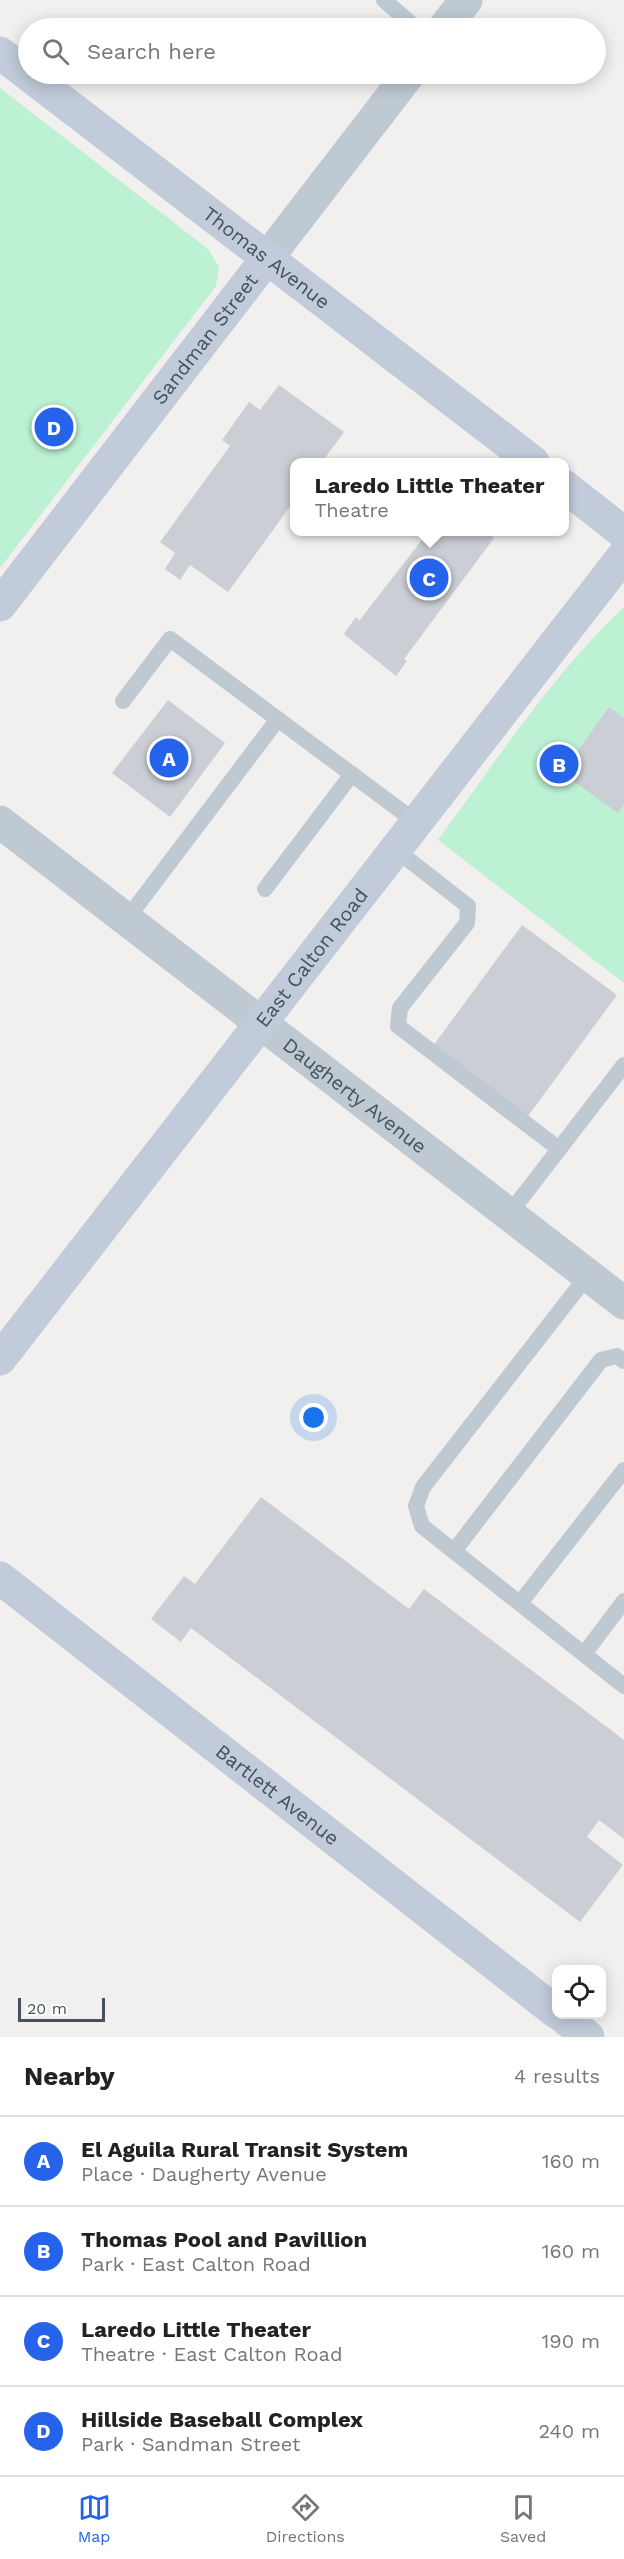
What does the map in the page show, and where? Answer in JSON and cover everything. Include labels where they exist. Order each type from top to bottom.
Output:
[{"type":"street","points":[[452,18],[466,0]]},
{"type":"street","name":"Thomas Avenue","points":[[0,53],[18,67]]},
{"type":"street","name":"Thomas Avenue","points":[[41,84],[268,256],[528,458]]},
{"type":"street","name":"Sandman Street","points":[[0,605],[401,84]]},
{"type":"street","points":[[569,490],[624,533]]},
{"type":"street","name":"East Calton Road","points":[[0,1359],[624,555]]},
{"type":"street","name":"Daugherty Avenue","points":[[0,822],[624,1303]]},
{"type":"street","name":"Bartlett Avenue","points":[[0,1578],[552,2008]]},
{"type":"street","points":[[0,1608],[42,1611]]},
{"type":"street","name":"Bartlett Avenue","points":[[566,2019],[588,2037]]},
{"type":"lane","points":[[384,0],[405,18]]},
{"type":"lane","points":[[123,701],[170,639],[416,822]]},
{"type":"lane","points":[[126,920],[278,719]]},
{"type":"lane","points":[[265,889],[352,774]]},
{"type":"lane","points":[[396,849],[468,906],[467,923],[400,1008],[398,1026],[559,1149]]},
{"type":"lane","points":[[509,1214],[624,1065]]},
{"type":"lane","points":[[588,1275],[423,1487],[416,1506],[422,1526],[624,1686]]},
{"type":"lane","points":[[454,1551],[600,1360],[617,1356],[624,1361]]},
{"type":"lane","points":[[520,1603],[624,1470]]},
{"type":"lane","points":[[584,1654],[624,1601]]},
{"type":"green space","points":[[0,88],[208,249],[219,267],[216,286],[0,568]]},
{"type":"green space","points":[[624,607],[624,983],[438,840],[572,661]]},
{"type":"building","points":[[279,385],[344,432],[325,458],[290,458],[290,507],[228,592],[190,565],[180,580],[165,569],[175,553],[160,542],[230,446],[222,440],[249,402],[260,410]]},
{"type":"building","points":[[425,536],[492,536],[494,538],[404,659],[407,661],[396,676],[344,634],[356,617],[359,621]]},
{"type":"building","points":[[168,700],[225,743],[170,817],[112,773]]},
{"type":"building","points":[[609,707],[624,718],[624,804],[618,813],[562,773]]},
{"type":"building","points":[[522,925],[617,995],[528,1116],[433,1046]]},
{"type":"building","points":[[261,1497],[409,1609],[424,1589],[624,1740],[624,1839],[599,1820],[587,1837],[623,1865],[580,1922],[191,1628],[181,1642],[151,1619],[184,1576],[195,1584]]},
{"type":"place","name":"Hillside Baseball Complex","points":[[54,427]]},
{"type":"place","name":"Laredo Little Theater","points":[[429,578]]},
{"type":"place","name":"El Aguila Rural Transit System","points":[[169,758]]},
{"type":"place","name":"Thomas Pool and Pavillion","points":[[559,764]]}]
